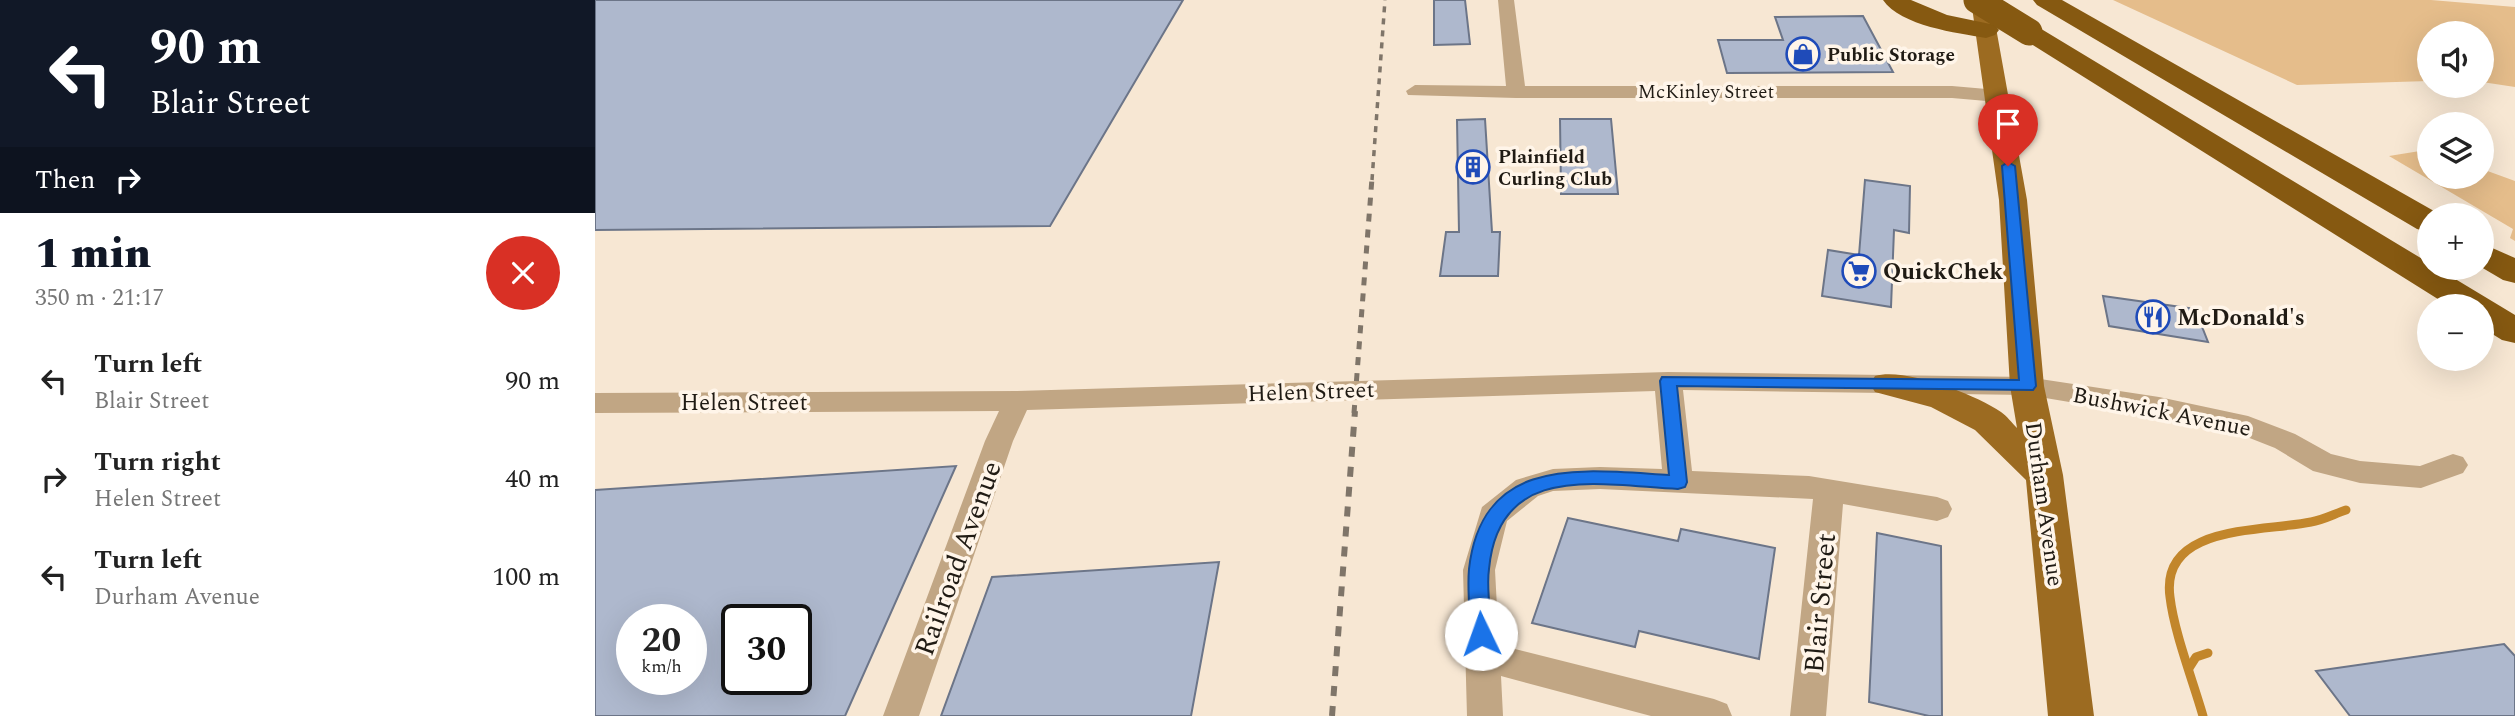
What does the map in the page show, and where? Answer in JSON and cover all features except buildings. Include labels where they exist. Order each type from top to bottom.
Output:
[{"type":"highway","points":[[1895,0],[1933,19],[1986,30]]},
{"type":"highway","points":[[1979,0],[2455,294]]},
{"type":"highway","points":[[2045,0],[2417,215]]},
{"type":"highway","points":[[2494,260],[2515,272]]},
{"type":"highway","points":[[2494,319],[2515,331]]},
{"type":"main road","name":"Durham Avenue","points":[[1979,0],[1998,96],[2013,200],[2027,386],[2044,475],[2071,716]]},
{"type":"main road","points":[[1887,384],[1943,398],[1988,421],[2044,475]]},
{"type":"street","points":[[1506,0],[1516,92]]},
{"type":"street","name":"McKinley Street","points":[[1415,91],[1952,92],[1998,96]]},
{"type":"street","points":[[1668,381],[1678,482]]},
{"type":"street","name":"Helen Street","points":[[595,403],[1017,401],[1668,381],[2027,386]]},
{"type":"street","name":"Bushwick Avenue","points":[[2027,386],[2159,407],[2248,426],[2285,441],[2323,463],[2360,472],[2421,477],[2453,465]]},
{"type":"street","name":"Railroad Avenue","points":[[901,716],[999,440],[1017,401]]},
{"type":"street","points":[[1485,716],[1479,570],[1493,515],[1527,488],[1553,480],[1599,478],[1809,488],[1937,509]]},
{"type":"street","name":"Blair Street","points":[[1808,716],[1829,491]]},
{"type":"street","points":[[1482,656],[1714,716]]},
{"type":"shaded area","points":[[2113,0],[2431,0],[2515,7],[2515,87],[2494,84],[2494,21],[2417,21],[2417,81],[2297,85]]},
{"type":"shaded area","points":[[2417,151],[2417,172],[2389,156]]},
{"type":"shaded area","points":[[2494,173],[2515,181],[2515,241],[2510,238],[2513,229],[2494,218],[2494,203],[2469,203],[2445,189],[2494,189]]},
{"type":"waterway","points":[[2203,716],[2180,641],[2170,597],[2171,573],[2181,556],[2197,544],[2218,536],[2311,522],[2346,510]]},
{"type":"waterway","points":[[2189,668],[2196,657],[2208,653]]},
{"type":"railway","points":[[1372,180],[1385,0]]},
{"type":"railway","points":[[1354,413],[1372,178]]},
{"type":"railway","points":[[1332,716],[1355,411]]},
{"type":"place","name":"Public Storage","points":[[1803,54]]},
{"type":"place","name":"Plainfield Curling Club","points":[[1473,167]]},
{"type":"place","name":"QuickChek","points":[[1859,271]]},
{"type":"place","name":"McDonald's","points":[[2153,317]]},
{"type":"route","points":[[1481,634],[1479,570],[1484,543],[1493,515],[1510,500],[1527,488],[1553,480],[1599,478],[1678,482],[1668,381],[2027,386],[2008,166]]}]
